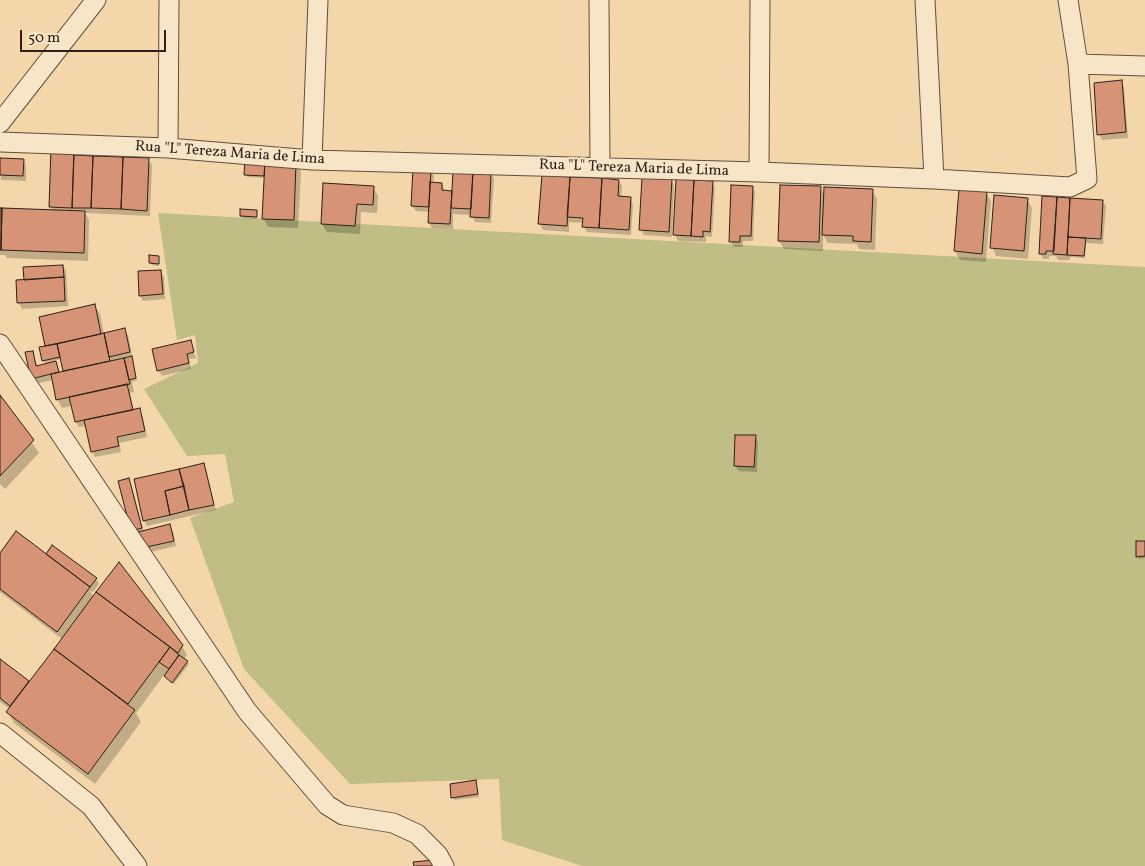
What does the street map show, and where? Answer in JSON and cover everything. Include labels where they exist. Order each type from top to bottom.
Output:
[{"type":"street","points":[[0,123],[96,0]]},
{"type":"street","points":[[168,148],[169,0]]},
{"type":"street","points":[[312,160],[318,0]]},
{"type":"street","points":[[599,0],[600,168]]},
{"type":"street","points":[[759,172],[760,0]]},
{"type":"street","points":[[925,0],[934,179]]},
{"type":"street","name":"Rua \"L\" Tereza Maria de Lima","points":[[0,142],[168,148],[312,160],[759,172],[1070,187],[1087,179],[1078,64],[1068,0]]},
{"type":"street","points":[[1078,64],[1145,66]]},
{"type":"street","points":[[0,344],[247,710],[327,805],[343,815],[393,822],[417,834],[438,855],[444,866]]},
{"type":"street","points":[[0,733],[91,806],[137,866]]},
{"type":"shaded area","points":[[158,213],[1145,267],[1145,866],[582,866],[502,840],[499,779],[350,784],[244,669],[190,518],[234,502],[225,454],[187,456],[144,389],[198,363],[195,335],[177,340]]},
{"type":"building","points":[[1122,80],[1126,132],[1097,135],[1094,83]]},
{"type":"building","points":[[51,148],[74,149],[72,208],[49,207]]},
{"type":"building","points":[[74,155],[93,156],[91,208],[72,208]]},
{"type":"building","points":[[93,156],[123,157],[121,209],[91,208]]},
{"type":"building","points":[[123,157],[149,158],[147,211],[121,209]]},
{"type":"building","points":[[0,158],[24,159],[23,176],[0,175]]},
{"type":"building","points":[[245,160],[265,161],[264,176],[244,175]]},
{"type":"building","points":[[265,161],[296,163],[294,220],[262,219]]},
{"type":"building","points":[[413,168],[431,169],[429,207],[411,206]]},
{"type":"building","points":[[453,171],[473,172],[471,209],[451,208]]},
{"type":"building","points":[[473,172],[491,173],[489,218],[470,217]]},
{"type":"building","points":[[542,175],[570,177],[567,226],[538,224]]},
{"type":"building","points":[[570,177],[602,178],[599,228],[582,227],[583,218],[567,217]]},
{"type":"building","points":[[642,177],[672,179],[669,232],[639,230]]},
{"type":"building","points":[[602,178],[619,180],[618,196],[631,197],[629,230],[599,228]]},
{"type":"building","points":[[676,179],[694,180],[691,236],[673,235]]},
{"type":"building","points":[[694,180],[713,181],[710,232],[703,231],[703,237],[691,236]]},
{"type":"building","points":[[430,182],[442,183],[442,190],[452,191],[450,224],[428,223]]},
{"type":"building","points":[[323,183],[374,186],[373,205],[357,204],[355,226],[321,224]]},
{"type":"building","points":[[731,185],[753,186],[751,236],[740,236],[740,242],[729,242]]},
{"type":"building","points":[[780,185],[821,186],[819,242],[778,241]]},
{"type":"building","points":[[824,187],[873,189],[871,242],[853,241],[853,236],[822,235]]},
{"type":"building","points":[[959,189],[987,192],[982,254],[954,251]]},
{"type":"building","points":[[994,195],[1028,198],[1024,251],[990,248]]},
{"type":"building","points":[[1042,196],[1057,197],[1054,251],[1046,251],[1046,254],[1039,254]]},
{"type":"building","points":[[1057,197],[1070,198],[1067,255],[1053,254]]},
{"type":"building","points":[[1070,198],[1103,200],[1101,239],[1068,237]]},
{"type":"building","points":[[0,208],[2,208],[1,250],[0,250]]},
{"type":"building","points":[[2,208],[85,211],[84,253],[1,250]]},
{"type":"building","points":[[240,209],[257,210],[257,217],[240,216]]},
{"type":"building","points":[[1068,237],[1086,238],[1084,256],[1067,255]]},
{"type":"building","points":[[149,255],[159,256],[159,264],[149,263]]},
{"type":"building","points":[[63,265],[64,277],[24,280],[23,267]]},
{"type":"building","points":[[161,270],[163,294],[139,296],[138,271]]},
{"type":"building","points":[[64,277],[65,301],[17,303],[16,280]]},
{"type":"building","points":[[95,304],[101,334],[45,346],[39,317]]},
{"type":"building","points":[[125,328],[130,352],[109,357],[104,333]]},
{"type":"building","points":[[104,333],[110,361],[63,371],[57,344]]},
{"type":"building","points":[[191,340],[194,352],[187,354],[189,363],[157,371],[152,349]]},
{"type":"building","points":[[57,344],[60,357],[42,361],[39,347]]},
{"type":"building","points":[[33,351],[36,366],[56,361],[59,372],[31,379],[25,352]]},
{"type":"building","points":[[132,356],[136,378],[129,380],[124,358]]},
{"type":"building","points":[[124,358],[130,384],[56,400],[51,374]]},
{"type":"building","points":[[127,384],[133,410],[75,422],[69,397]]},
{"type":"building","points":[[0,395],[34,440],[0,476]]},
{"type":"building","points":[[140,408],[145,431],[117,437],[119,446],[91,452],[84,420]]},
{"type":"building","points":[[735,435],[756,435],[754,467],[734,466]]},
{"type":"building","points":[[204,463],[214,505],[189,510],[179,469]]},
{"type":"building","points":[[179,469],[184,486],[165,491],[170,515],[143,521],[134,479]]},
{"type":"building","points":[[129,478],[142,528],[131,531],[118,481]]},
{"type":"building","points":[[184,486],[189,510],[170,515],[165,491]]},
{"type":"building","points":[[170,524],[174,541],[142,548],[138,532]]},
{"type":"building","points":[[16,531],[90,587],[57,632],[0,589],[0,553]]},
{"type":"building","points":[[1136,541],[1145,541],[1145,556],[1136,557]]},
{"type":"building","points":[[52,545],[97,578],[90,587],[46,554]]},
{"type":"building","points":[[119,562],[183,645],[178,653],[96,592]]},
{"type":"building","points":[[96,592],[170,647],[128,704],[54,649]]},
{"type":"building","points":[[170,647],[179,655],[169,669],[159,662]]},
{"type":"building","points":[[54,649],[135,710],[88,774],[6,712]]},
{"type":"building","points":[[179,655],[188,661],[172,683],[164,676]]},
{"type":"building","points":[[0,659],[29,681],[10,706],[0,698]]},
{"type":"building","points":[[476,780],[478,794],[451,798],[450,784]]},
{"type":"building","points":[[434,860],[434,866],[414,866],[413,862]]}]
